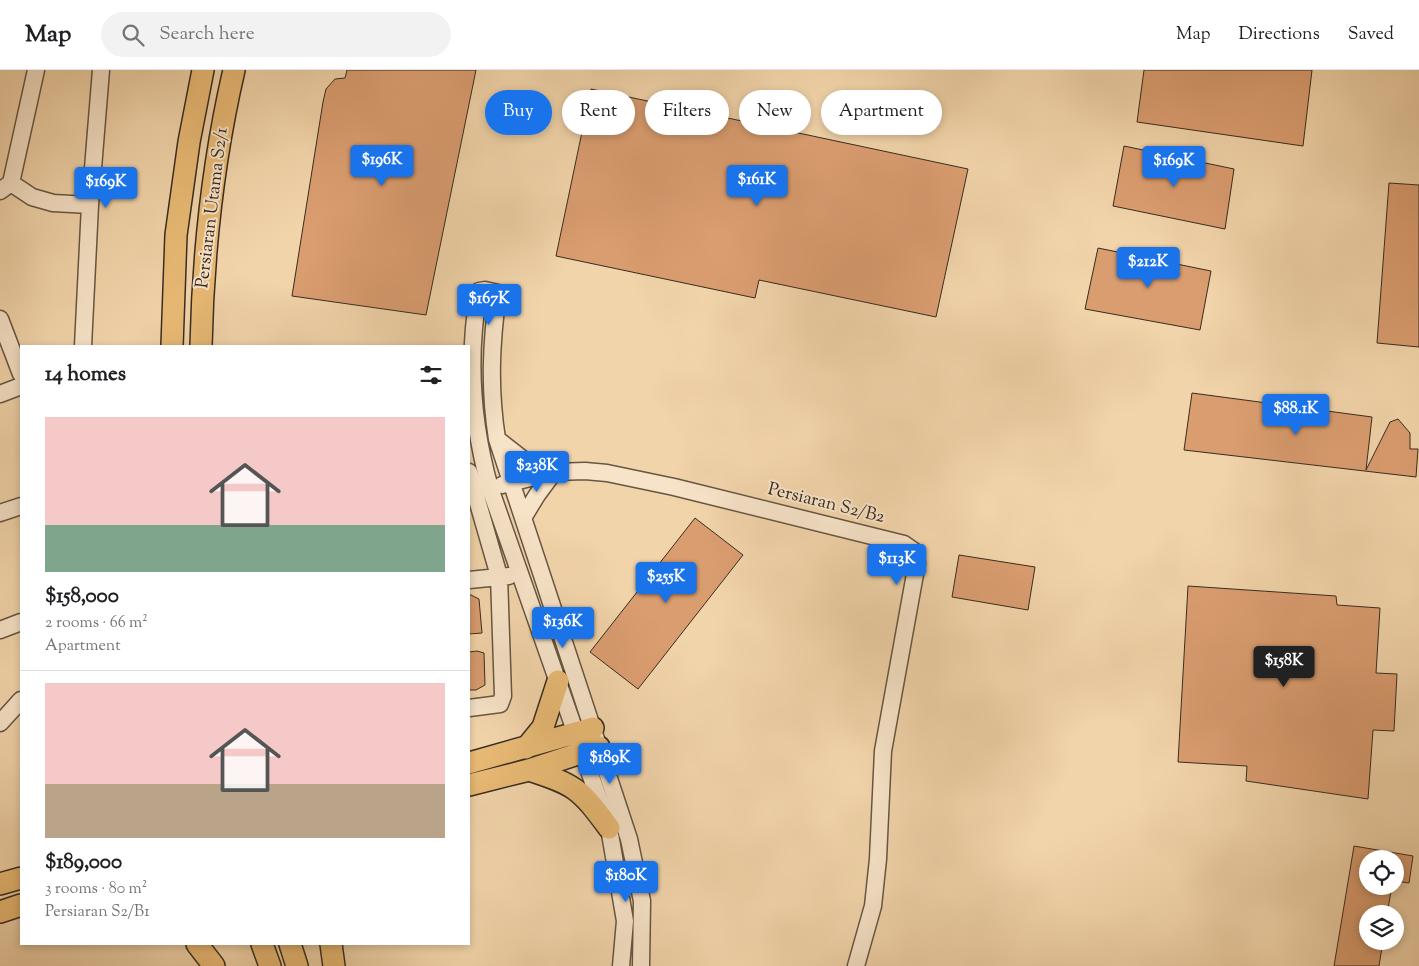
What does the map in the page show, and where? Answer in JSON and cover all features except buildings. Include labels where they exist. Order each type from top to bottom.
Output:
[{"type":"main road","name":"Persiaran Utama S2/1","points":[[201,345],[206,237],[219,142],[234,70]]},
{"type":"main road","name":"Persiaran Utama S2/1","points":[[172,345],[176,235],[200,77]]},
{"type":"main road","points":[[526,748],[543,727],[558,681]]},
{"type":"main road","points":[[470,763],[526,748],[588,741]]},
{"type":"main road","points":[[470,786],[530,770],[588,741]]},
{"type":"main road","points":[[530,770],[568,783],[579,790],[609,828]]},
{"type":"main road","points":[[0,884],[20,878]]},
{"type":"main road","points":[[0,912],[20,905]]},
{"type":"main road","points":[[198,945],[216,966]]},
{"type":"main road","points":[[206,945],[216,966]]},
{"type":"main road","points":[[262,945],[270,966]]},
{"type":"main road","points":[[290,945],[297,966]]},
{"type":"main road","points":[[331,945],[334,966]]},
{"type":"street","points":[[36,70],[6,187],[53,203],[90,205]]},
{"type":"street","points":[[83,345],[90,205],[101,70]]},
{"type":"street","points":[[621,966],[625,921],[609,828],[588,741],[523,518],[497,439],[492,404],[491,365],[498,293],[485,290],[479,291],[474,322],[472,358],[475,459],[490,488],[558,681],[588,741],[629,839],[642,901],[641,966]]},
{"type":"street","points":[[0,319],[20,371]]},
{"type":"street","points":[[0,394],[20,386]]},
{"type":"street","points":[[497,439],[528,464],[554,472],[523,518]]},
{"type":"street","name":"Persiaran S2/B2","points":[[490,488],[554,472],[585,471],[607,473],[674,487],[904,544],[914,551],[917,563],[883,750],[878,858],[873,906],[856,966]]},
{"type":"street","points":[[470,475],[499,576],[503,696],[500,704],[470,708]]},
{"type":"street","points":[[0,513],[20,506]]},
{"type":"street","points":[[470,580],[520,575]]},
{"type":"street","points":[[0,630],[20,622]]},
{"type":"street","points":[[0,723],[20,701]]}]
